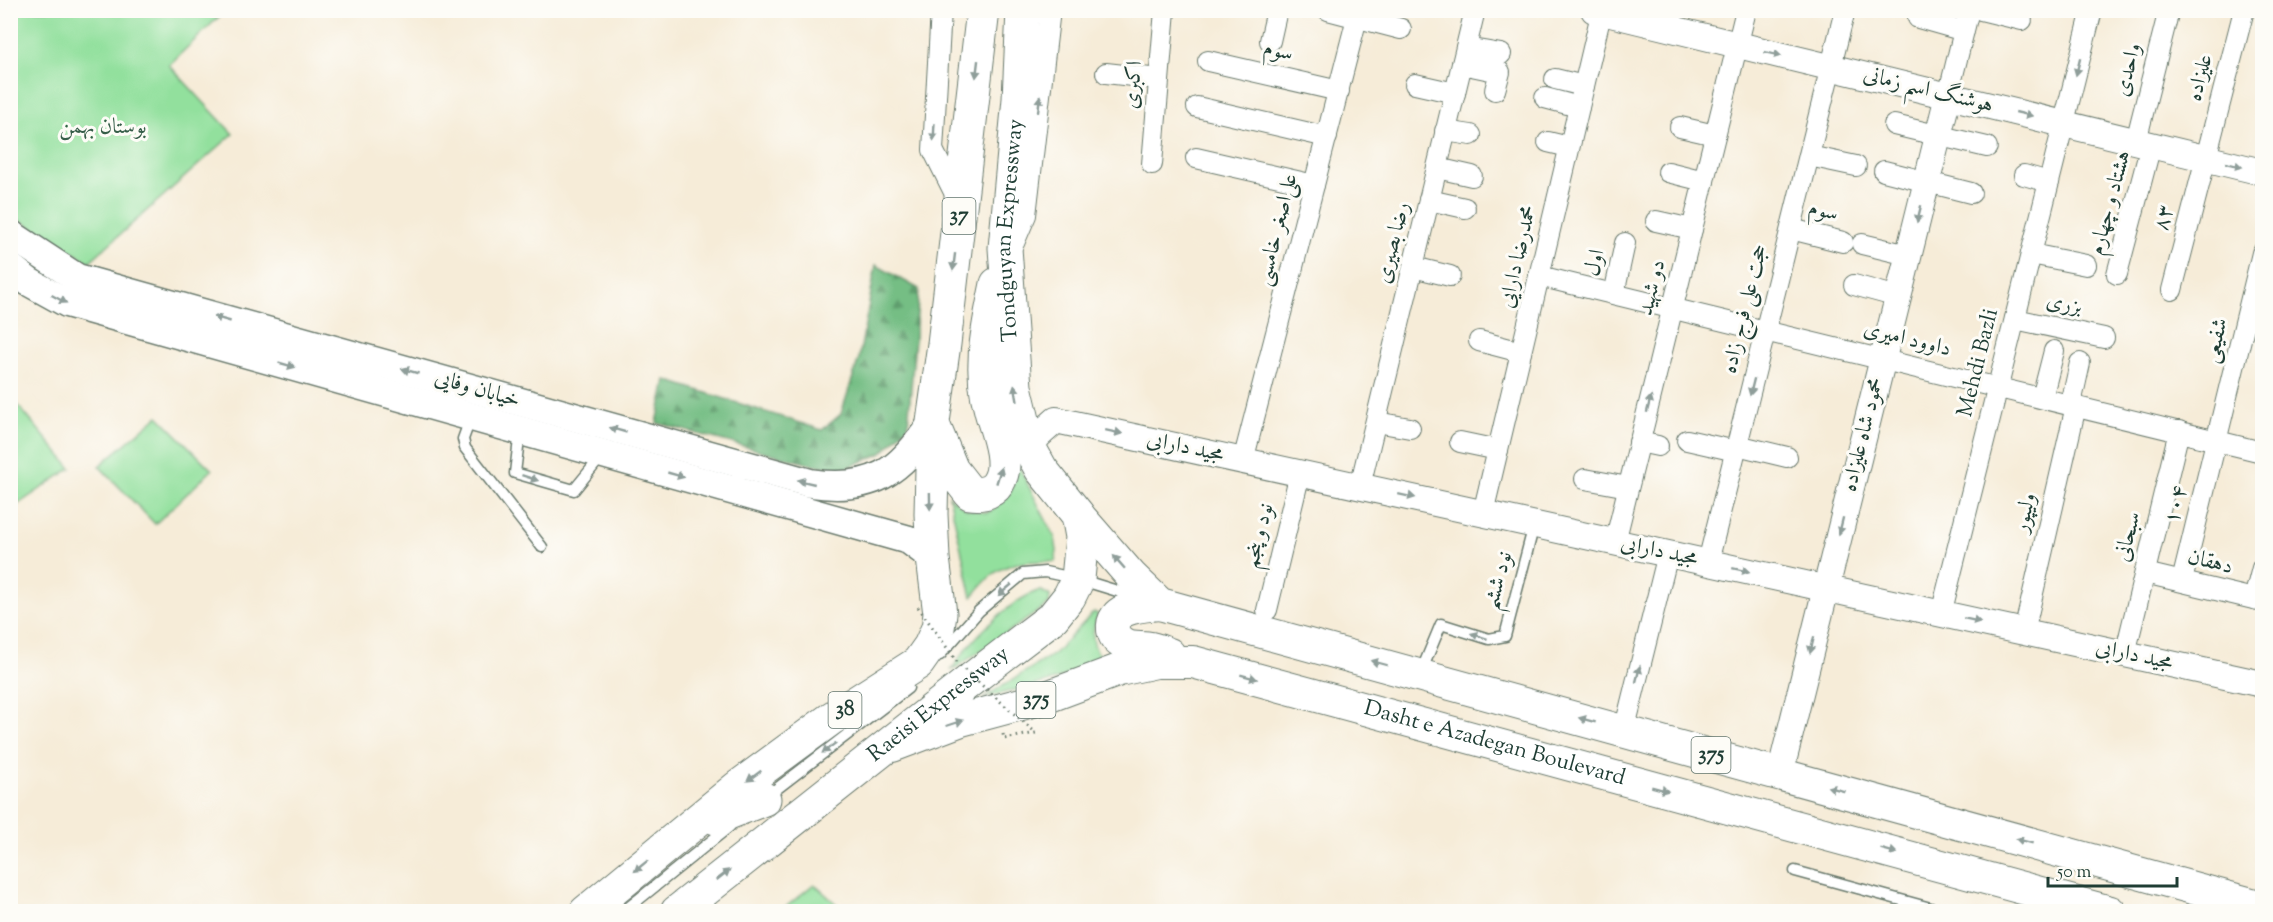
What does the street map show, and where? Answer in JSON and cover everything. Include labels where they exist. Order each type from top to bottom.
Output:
[{"type":"highway","name":"Tondguyan Expressway","points":[[933,422],[983,10]]},
{"type":"highway","name":"Tondguyan Expressway","points":[[1023,10],[1019,99],[1006,255],[1015,387],[1030,449]]},
{"type":"highway","points":[[933,422],[940,446],[952,470],[970,493],[987,493],[1001,478],[1002,463],[988,401],[985,340],[1006,255]]},
{"type":"highway","name":"Raeisi Expressway","points":[[586,912],[738,787],[832,718],[918,663],[930,646],[938,628],[940,614],[933,558],[930,468],[933,422]]},
{"type":"highway","points":[[1030,449],[1041,469],[1078,515]]},
{"type":"highway","name":"Raeisi Expressway","points":[[677,912],[880,750],[1053,617],[1069,597],[1078,579],[1082,537],[1078,515]]},
{"type":"highway","points":[[687,829],[764,799]]},
{"type":"main road","name":"خیابان وفایی","points":[[10,234],[77,278],[810,483],[830,486],[864,484],[896,468],[916,447],[933,422]]},
{"type":"main road","name":"خیابان وفایی","points":[[10,267],[29,282],[68,303],[909,540],[933,558]]},
{"type":"main road","name":"Dasht e Azadegan Boulevard","points":[[1078,515],[1131,576],[1160,604],[2262,907]]},
{"type":"main road","points":[[1160,604],[1120,612],[1113,622],[1113,633],[1126,645],[1149,647],[1193,662]]},
{"type":"main road","name":"Dasht e Azadegan Boulevard","points":[[880,750],[961,720],[1044,698],[1119,670],[1156,662],[1193,662],[2110,912]]},
{"type":"street","points":[[941,10],[933,150],[961,206]]},
{"type":"street","points":[[1006,255],[1026,215],[1050,10]]},
{"type":"street","name":"اکبری","points":[[1152,164],[1165,10]]},
{"type":"street","points":[[1270,41],[1277,10]]},
{"type":"street","points":[[1328,10],[1358,14],[1401,29]]},
{"type":"street","name":"رضا بصیری","points":[[1360,486],[1474,10]]},
{"type":"street","name":"دو شهید","points":[[1615,542],[1628,487],[1649,444],[1673,308],[1746,10]]},
{"type":"street","points":[[1948,96],[1969,10]]},
{"type":"street","points":[[1982,10],[2022,20]]},
{"type":"street","name":"واحدی","points":[[2144,143],[2169,10]]},
{"type":"street","name":"علیزاده","points":[[2205,158],[2244,10]]},
{"type":"street","name":"هوشنگ اسم زمانی","points":[[1599,11],[1671,19],[1738,45],[2262,172]]},
{"type":"street","name":"محمدرضا دارایی","points":[[1483,513],[1584,86],[1599,11]]},
{"type":"street","name":"حجت علی فرج زاده","points":[[1708,562],[1844,11]]},
{"type":"street","name":"Mehdi Bazli","points":[[1941,614],[2064,124],[2088,11]]},
{"type":"street","name":"علی‌اصغر خامسی","points":[[1244,460],[1358,14]]},
{"type":"street","points":[[1918,18],[1964,30]]},
{"type":"street","points":[[1464,56],[1501,54]]},
{"type":"street","points":[[1464,56],[1500,72],[1495,90]]},
{"type":"street","name":"سوم","points":[[1208,61],[1339,91]]},
{"type":"street","points":[[1106,73],[1159,79]]},
{"type":"street","points":[[1555,79],[1584,86]]},
{"type":"street","points":[[1415,84],[1455,93]]},
{"type":"street","name":"محمود شاه علیزاده","points":[[1780,774],[1948,96]]},
{"type":"street","points":[[1545,98],[1579,107]]},
{"type":"street","points":[[1197,107],[1326,137]]},
{"type":"street","points":[[1894,124],[1987,147]]},
{"type":"street","points":[[1680,127],[1715,135]]},
{"type":"street","points":[[1445,131],[1471,135]]},
{"type":"street","points":[[1548,142],[1569,147]]},
{"type":"street","name":"هشتاد و چهارم","points":[[2117,274],[2144,143]]},
{"type":"street","points":[[1809,156],[1856,166]]},
{"type":"street","points":[[1196,158],[1314,185]]},
{"type":"street","name":"۸۳","points":[[2172,290],[2205,158]]},
{"type":"street","points":[[1437,168],[1472,176]]},
{"type":"street","points":[[1884,171],[1971,193]]},
{"type":"street","points":[[1668,172],[1704,181]]},
{"type":"street","points":[[2024,175],[2049,182]]},
{"type":"street","points":[[1429,200],[1465,208]]},
{"type":"street","points":[[1656,221],[1692,229]]},
{"type":"street","name":"سوم","points":[[1791,229],[1908,255]]},
{"type":"street","name":"اول","points":[[1614,294],[1625,243]]},
{"type":"street","name":"شفیعی","points":[[2218,441],[2262,253]]},
{"type":"street","points":[[2031,254],[2086,265]]},
{"type":"street","points":[[1413,267],[1450,276]]},
{"type":"street","name":"داوود امیری","points":[[1539,276],[2262,452]]},
{"type":"street","points":[[1854,285],[1898,297]]},
{"type":"street","name":"بزری","points":[[2015,319],[2104,338]]},
{"type":"street","points":[[1479,340],[1521,352]]},
{"type":"street","points":[[2042,398],[2054,351]]},
{"type":"street","name":"ولیپور","points":[[2024,632],[2080,363]]},
{"type":"street","name":"مجید دارابی","points":[[1030,449],[1038,436],[1056,420],[2262,684]]},
{"type":"street","points":[[1376,422],[1410,428]]},
{"type":"street","name":"سبحانی","points":[[2125,654],[2179,431]]},
{"type":"street","points":[[1687,440],[1787,457]]},
{"type":"street","name":"۱۰۴","points":[[2182,581],[2218,441]]},
{"type":"street","points":[[1460,442],[1498,450]]},
{"type":"street","name":"نود و پنجم","points":[[1267,610],[1300,473]]},
{"type":"street","points":[[1585,479],[1628,487]]},
{"type":"street","points":[[1624,731],[1668,554]]},
{"type":"street","points":[[2258,600],[2262,568]]},
{"type":"street","name":"دهقان","points":[[2145,573],[2258,600]]},
{"type":"lane","points":[[471,417],[464,439],[465,448],[542,547]]},
{"type":"lane","points":[[520,431],[515,473],[546,483],[574,490],[603,454]]},
{"type":"lane","name":"نود ششم","points":[[1420,674],[1441,624],[1489,639],[1505,636],[1534,524]]},
{"type":"lane","points":[[934,662],[979,611],[1023,574],[1046,573],[1078,579],[1160,604]]},
{"type":"lane","points":[[623,912],[921,678]]},
{"type":"lane","points":[[1795,871],[1945,912]]},
{"type":"path","points":[[918,607],[960,666],[1036,733],[1004,739]]},
{"type":"green space","name":"بوستان بهمن","points":[[11,10],[225,11],[169,65],[233,134],[89,262],[11,215]]},
{"type":"green space","points":[[876,265],[919,289],[908,426],[882,453],[842,470],[806,463],[657,423],[666,380],[822,430],[841,414],[859,358]]},
{"type":"green space","points":[[10,396],[71,468],[11,509],[10,509]]},
{"type":"green space","points":[[158,416],[212,470],[155,524],[99,466]]},
{"type":"green space","points":[[1016,461],[1055,538],[1057,551],[1055,562],[1039,561],[1006,567],[983,583],[972,597],[949,496],[966,509],[987,513],[1002,502],[1010,492],[1013,486]]},
{"type":"green space","points":[[1040,590],[1050,596],[1049,604],[951,671],[978,636],[1002,613],[1028,595]]},
{"type":"green space","points":[[1094,612],[1098,614],[1093,632],[1094,644],[1104,659],[1055,680],[983,698],[1054,654]]},
{"type":"green space","points":[[814,884],[844,911],[781,911]]}]
